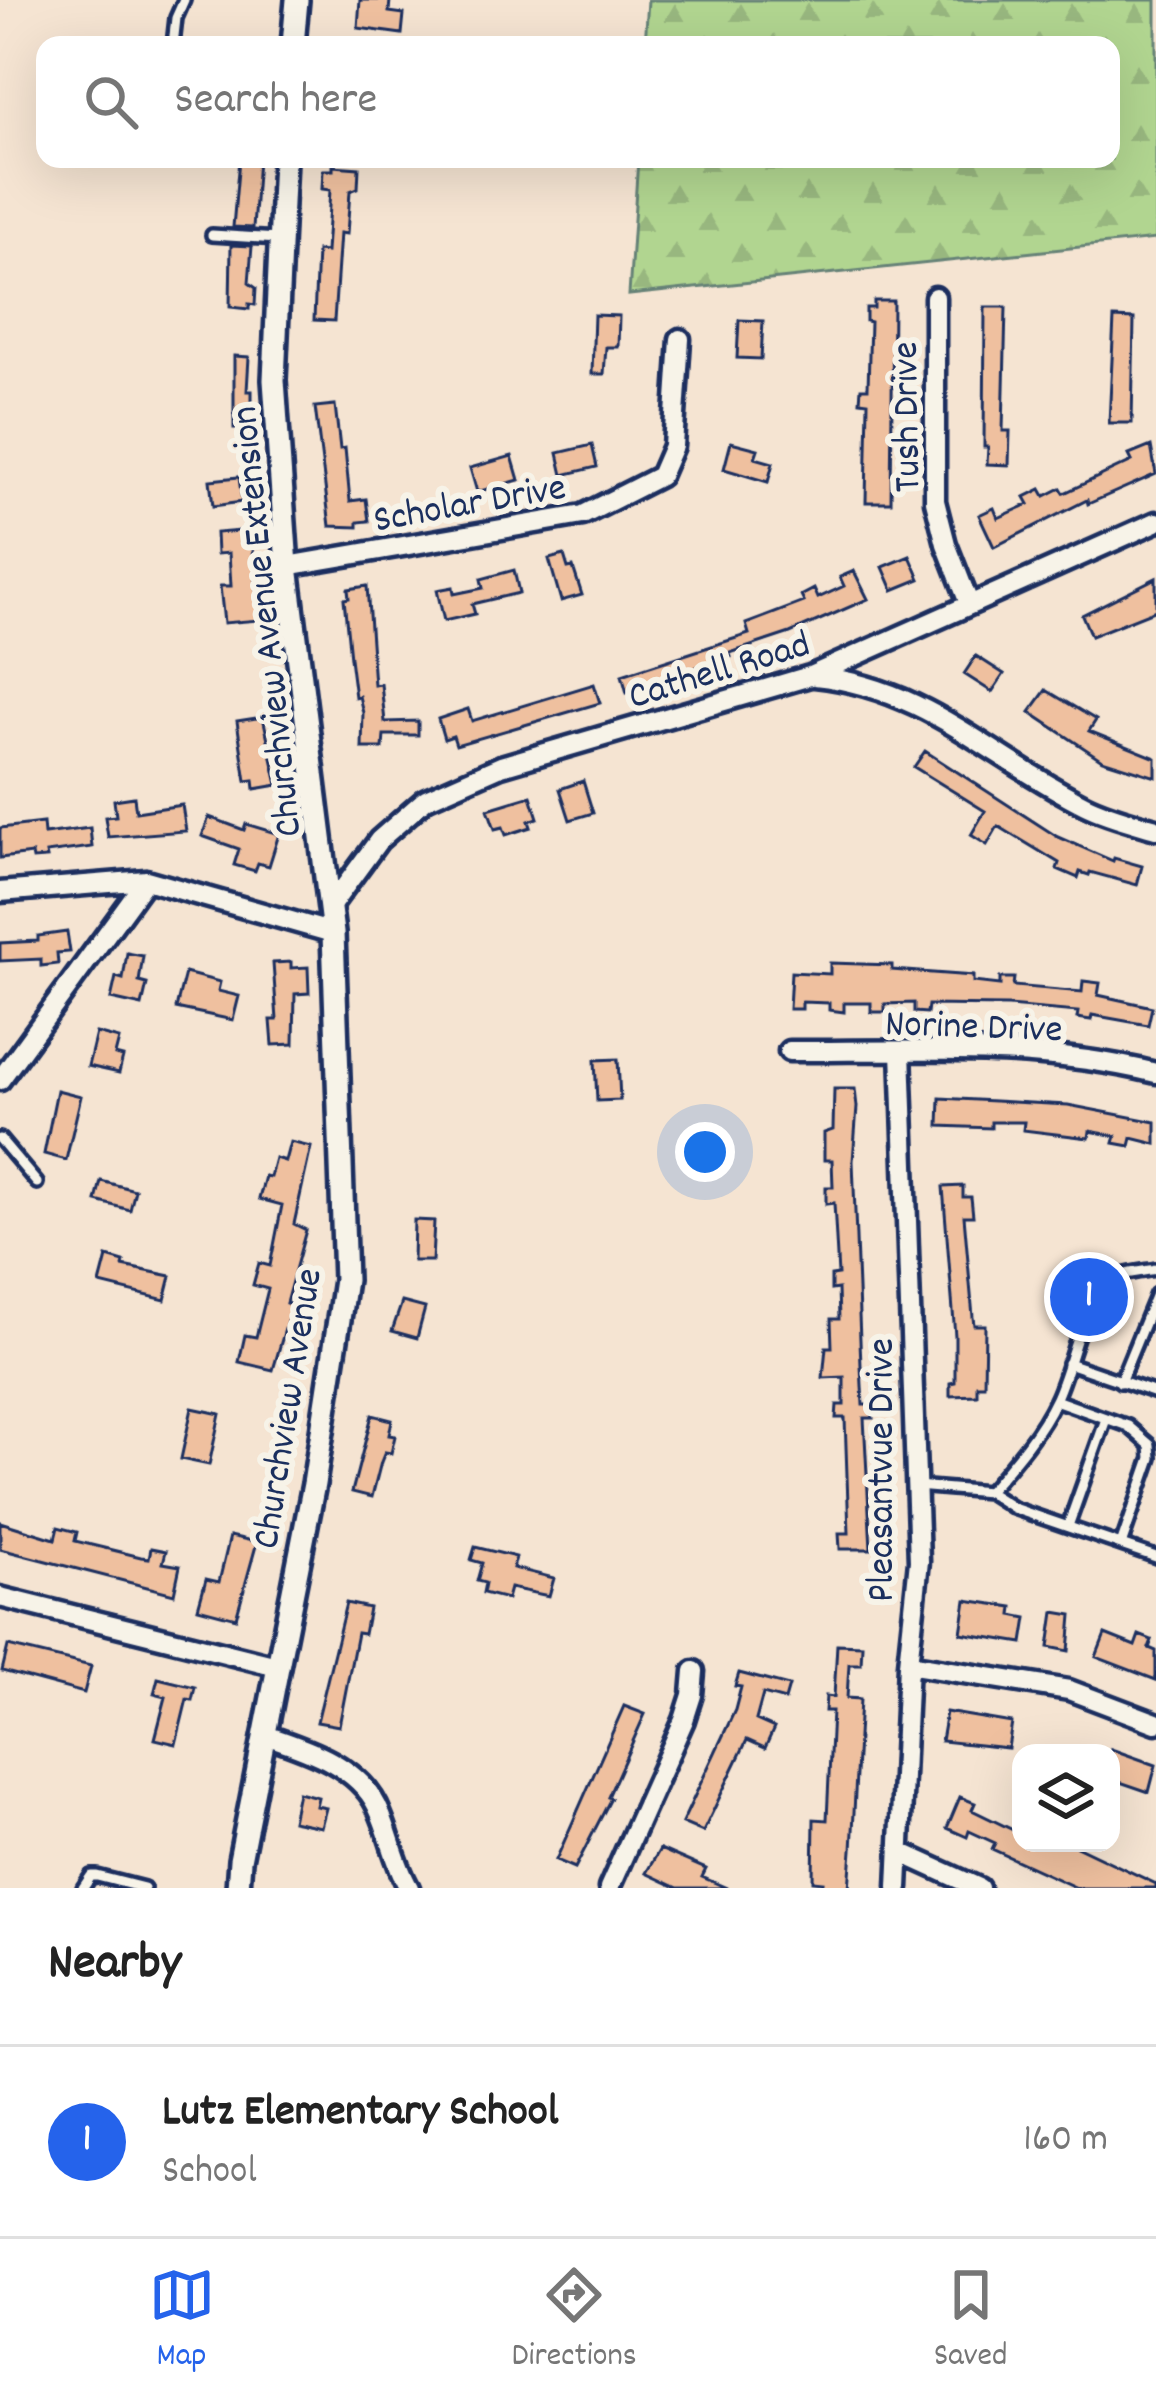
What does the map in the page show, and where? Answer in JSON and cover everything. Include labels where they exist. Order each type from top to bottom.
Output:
[{"type":"street","points":[[294,36],[297,0]]},
{"type":"street","name":"Churchview Avenue Extension","points":[[284,168],[274,380],[287,566],[333,933]]},
{"type":"street","name":"Tush Drive","points":[[934,297],[935,501],[969,603]]},
{"type":"street","name":"Scholar Drive","points":[[287,566],[583,515],[661,476],[673,446],[680,339]]},
{"type":"street","name":"Cathell Road","points":[[330,907],[379,840],[426,799],[502,766],[810,676],[1156,522]]},
{"type":"street","points":[[810,676],[876,688],[943,716],[1087,806],[1156,829]]},
{"type":"street","points":[[0,1080],[146,880]]},
{"type":"street","points":[[0,892],[146,880],[333,933]]},
{"type":"street","name":"Churchview Avenue","points":[[238,1888],[314,1484],[345,1280],[333,933]]},
{"type":"street","name":"Norine Drive","points":[[789,1052],[1020,1053],[1120,1064],[1156,1073]]},
{"type":"street","name":"Pleasantvue Drive","points":[[898,1888],[908,1664],[919,1561],[901,1052]]},
{"type":"street","points":[[0,1597],[277,1666]]},
{"type":"street","points":[[908,1664],[1069,1690],[1156,1723]]},
{"type":"street","points":[[609,1888],[684,1720],[694,1670]]},
{"type":"street","points":[[265,1735],[335,1763],[365,1787],[378,1807],[396,1865],[409,1888]]},
{"type":"street","points":[[900,1852],[979,1888]]},
{"type":"lane","points":[[174,36],[184,0]]},
{"type":"lane","points":[[212,235],[281,239]]},
{"type":"lane","points":[[0,1139],[38,1183]]},
{"type":"lane","points":[[988,1492],[1025,1449],[1055,1400],[1102,1286],[1118,1276],[1156,1269]]},
{"type":"lane","points":[[1120,1382],[1156,1294]]},
{"type":"lane","points":[[1068,1364],[1156,1393]]},
{"type":"lane","points":[[1055,1400],[1128,1426],[1150,1445],[1151,1458],[1121,1545]]},
{"type":"lane","points":[[1068,1526],[1106,1418]]},
{"type":"lane","points":[[916,1486],[988,1492],[1013,1508],[1156,1557]]},
{"type":"lane","points":[[83,1888],[91,1876],[97,1876],[144,1888]]},
{"type":"green space","points":[[648,0],[1156,0],[1156,239],[629,295],[637,168],[1120,168],[1120,36],[646,36]]},
{"type":"building","points":[[360,0],[390,0],[389,12],[404,14],[402,34],[358,28]]},
{"type":"building","points":[[238,168],[257,168],[253,228],[233,227]]},
{"type":"building","points":[[359,168],[358,188],[350,191],[347,234],[340,233],[334,321],[314,320],[317,251],[326,252],[330,190],[322,189],[323,170]]},
{"type":"building","points":[[231,245],[252,246],[249,283],[256,288],[255,305],[249,304],[249,309],[230,307]]},
{"type":"building","points":[[874,301],[893,301],[891,502],[866,502],[868,402],[860,401],[861,388],[868,388],[870,322],[866,308],[874,308]]},
{"type":"building","points":[[985,307],[1006,307],[1003,431],[1010,431],[1009,465],[987,464],[988,447],[984,447]]},
{"type":"building","points":[[594,315],[619,316],[618,347],[606,347],[604,374],[592,374]]},
{"type":"building","points":[[1114,318],[1134,319],[1132,423],[1109,423]]},
{"type":"building","points":[[739,320],[763,321],[761,359],[737,358]]},
{"type":"building","points":[[234,356],[249,357],[247,391],[252,391],[252,420],[245,420],[244,428],[234,428]]},
{"type":"building","points":[[335,405],[350,501],[366,499],[369,521],[358,522],[358,527],[330,526],[315,407]]},
{"type":"building","points":[[731,442],[758,449],[755,458],[773,463],[768,482],[724,469]]},
{"type":"building","points":[[592,445],[597,467],[563,475],[558,453]]},
{"type":"building","points":[[1151,446],[1156,474],[1088,504],[1087,500],[994,547],[979,515],[994,508],[998,518],[1029,504],[1025,497],[1041,489],[1045,496],[1061,488],[1064,493],[1132,461],[1129,455]]},
{"type":"building","points":[[512,456],[519,480],[477,492],[470,468]]},
{"type":"building","points":[[239,477],[242,502],[213,506],[210,480]]},
{"type":"building","points":[[251,530],[260,620],[224,623],[220,586],[231,586],[229,553],[217,554],[216,533]]},
{"type":"building","points":[[564,555],[582,595],[561,601],[549,559]]},
{"type":"building","points":[[910,556],[920,579],[893,590],[883,567]]},
{"type":"building","points":[[514,570],[519,593],[472,604],[475,614],[444,621],[437,590],[453,587],[454,594],[483,588],[481,579]]},
{"type":"building","points":[[854,571],[868,599],[697,667],[700,674],[642,689],[640,685],[640,690],[627,693],[622,675],[749,634],[746,624],[804,602],[801,596],[814,589],[818,598],[844,586],[840,577]]},
{"type":"building","points":[[1156,578],[1156,610],[1091,636],[1082,615]]},
{"type":"building","points":[[367,586],[374,685],[381,684],[385,722],[418,721],[418,735],[384,735],[383,748],[362,748],[363,713],[359,696],[355,697],[344,599],[349,598],[348,589]]},
{"type":"building","points":[[976,656],[1004,674],[992,692],[964,674]]},
{"type":"building","points":[[594,684],[600,703],[456,745],[453,736],[444,739],[438,719],[468,709],[472,721]]},
{"type":"building","points":[[1046,690],[1096,720],[1089,731],[1156,758],[1156,777],[1102,760],[1030,712]]},
{"type":"building","points":[[263,717],[278,785],[255,789],[254,780],[246,781],[237,721]]},
{"type":"building","points":[[925,751],[1056,836],[1113,861],[1142,866],[1137,885],[1090,872],[1080,872],[1078,878],[1057,869],[1059,863],[998,826],[987,845],[971,835],[985,811],[914,767]]},
{"type":"building","points":[[583,781],[593,813],[570,820],[560,789]]},
{"type":"building","points":[[531,796],[538,818],[529,821],[531,827],[506,835],[503,827],[495,829],[488,809]]},
{"type":"building","points":[[134,797],[136,812],[182,805],[186,831],[108,837],[105,817],[116,816],[114,800]]},
{"type":"building","points":[[209,817],[244,830],[246,824],[279,834],[269,866],[258,863],[255,871],[234,865],[239,849],[202,836]]},
{"type":"building","points":[[43,823],[44,834],[90,828],[92,847],[46,853],[47,858],[33,859],[32,854],[0,858],[0,828]]},
{"type":"building","points":[[67,932],[70,952],[57,953],[58,964],[41,966],[41,959],[0,961],[0,943],[38,941],[38,936]]},
{"type":"building","points":[[127,953],[143,956],[139,982],[147,984],[142,1006],[111,999],[116,977],[123,979]]},
{"type":"building","points":[[291,962],[291,968],[308,967],[309,993],[295,994],[294,1044],[273,1045],[271,1020],[277,1020],[273,963]]},
{"type":"building","points":[[830,963],[892,965],[892,970],[973,976],[973,982],[1000,985],[1000,978],[1014,978],[1013,986],[1082,992],[1083,981],[1100,983],[1098,995],[1152,1007],[1148,1025],[1008,1006],[928,1005],[927,1013],[914,1012],[914,1003],[885,1004],[885,1012],[871,1012],[871,1003],[844,1003],[844,1012],[829,1010],[829,1003],[802,1002],[802,1009],[789,1009],[791,972],[830,974]]},
{"type":"building","points":[[185,973],[220,982],[218,991],[239,996],[233,1020],[176,1008]]},
{"type":"building","points":[[96,1033],[119,1039],[115,1055],[123,1057],[119,1073],[88,1066]]},
{"type":"building","points":[[618,1059],[620,1100],[597,1101],[595,1060]]},
{"type":"building","points":[[834,1089],[855,1089],[857,1107],[853,1161],[863,1405],[872,1405],[873,1418],[864,1418],[871,1549],[840,1549],[839,1533],[849,1533],[845,1418],[836,1418],[837,1405],[844,1405],[844,1377],[823,1378],[826,1347],[832,1347],[831,1319],[839,1319],[838,1289],[831,1290],[831,1276],[838,1275],[834,1203],[826,1204],[826,1187],[833,1187],[832,1160],[824,1160],[824,1133],[833,1130]]},
{"type":"building","points":[[57,1090],[81,1096],[66,1160],[44,1154]]},
{"type":"building","points":[[940,1098],[1068,1105],[1156,1122],[1156,1144],[1132,1138],[1130,1146],[1114,1143],[1116,1136],[1090,1131],[1089,1138],[1023,1130],[1024,1122],[991,1122],[991,1128],[939,1126]]},
{"type":"building","points":[[290,1142],[311,1147],[294,1224],[306,1230],[273,1370],[239,1362],[245,1335],[256,1337],[268,1289],[253,1285],[259,1263],[270,1266],[282,1205],[259,1199],[265,1176],[270,1177],[275,1158],[285,1161]]},
{"type":"building","points":[[101,1181],[135,1190],[130,1210],[96,1201]]},
{"type":"building","points":[[963,1186],[963,1197],[971,1197],[973,1216],[964,1216],[974,1325],[985,1325],[984,1385],[977,1385],[977,1395],[950,1396],[950,1383],[955,1382],[955,1336],[943,1187]]},
{"type":"building","points":[[414,1220],[434,1221],[432,1261],[413,1261]]},
{"type":"building","points":[[107,1257],[124,1262],[123,1266],[171,1276],[165,1300],[100,1284]]},
{"type":"building","points":[[402,1302],[425,1308],[417,1338],[392,1331]]},
{"type":"building","points":[[192,1408],[220,1414],[209,1465],[181,1459]]},
{"type":"building","points":[[372,1415],[392,1420],[389,1435],[395,1436],[391,1453],[385,1452],[381,1462],[372,1497],[352,1492]]},
{"type":"building","points":[[0,1522],[55,1539],[58,1527],[77,1532],[75,1541],[141,1557],[149,1558],[151,1548],[166,1551],[163,1563],[180,1566],[174,1594],[0,1549]]},
{"type":"building","points":[[230,1536],[257,1542],[236,1618],[198,1608],[206,1579],[219,1582]]},
{"type":"building","points":[[475,1547],[516,1557],[513,1568],[554,1578],[549,1596],[510,1588],[507,1599],[483,1593],[485,1583],[477,1581],[482,1563],[471,1560]]},
{"type":"building","points":[[966,1600],[1013,1607],[1012,1615],[1027,1618],[1023,1643],[961,1633]]},
{"type":"building","points":[[346,1603],[369,1608],[364,1634],[357,1633],[339,1726],[317,1722]]},
{"type":"building","points":[[1054,1612],[1072,1615],[1069,1651],[1049,1647]]},
{"type":"building","points":[[1105,1634],[1135,1646],[1139,1635],[1152,1640],[1149,1648],[1156,1651],[1156,1680],[1096,1657]]},
{"type":"building","points":[[837,1644],[862,1645],[861,1664],[849,1664],[847,1698],[860,1699],[852,1850],[849,1888],[822,1888],[823,1882],[813,1881],[814,1819],[827,1820],[832,1711],[825,1711],[826,1696],[834,1697]]},
{"type":"building","points":[[8,1646],[91,1666],[84,1693],[2,1671]]},
{"type":"building","points":[[739,1673],[789,1686],[785,1700],[763,1694],[756,1720],[774,1728],[765,1748],[747,1740],[703,1832],[682,1823],[735,1710]]},
{"type":"building","points":[[158,1678],[195,1687],[192,1700],[187,1699],[176,1744],[155,1739],[166,1697],[154,1694]]},
{"type":"building","points":[[624,1706],[645,1714],[611,1798],[575,1868],[556,1860]]},
{"type":"building","points":[[946,1712],[1012,1723],[1008,1748],[941,1741]]},
{"type":"building","points":[[1120,1752],[1156,1765],[1149,1792],[1120,1782]]},
{"type":"building","points":[[298,1792],[318,1797],[316,1806],[326,1808],[321,1827],[292,1821]]},
{"type":"building","points":[[960,1797],[975,1803],[972,1810],[1012,1830],[1012,1852],[1089,1852],[1156,1888],[1077,1888],[992,1849],[995,1843],[969,1831],[967,1837],[947,1828]]},
{"type":"building","points":[[660,1849],[706,1869],[702,1877],[727,1888],[678,1888],[646,1873]]},
{"type":"place","name":"Lutz Elementary School","points":[[1089,1297]]}]
